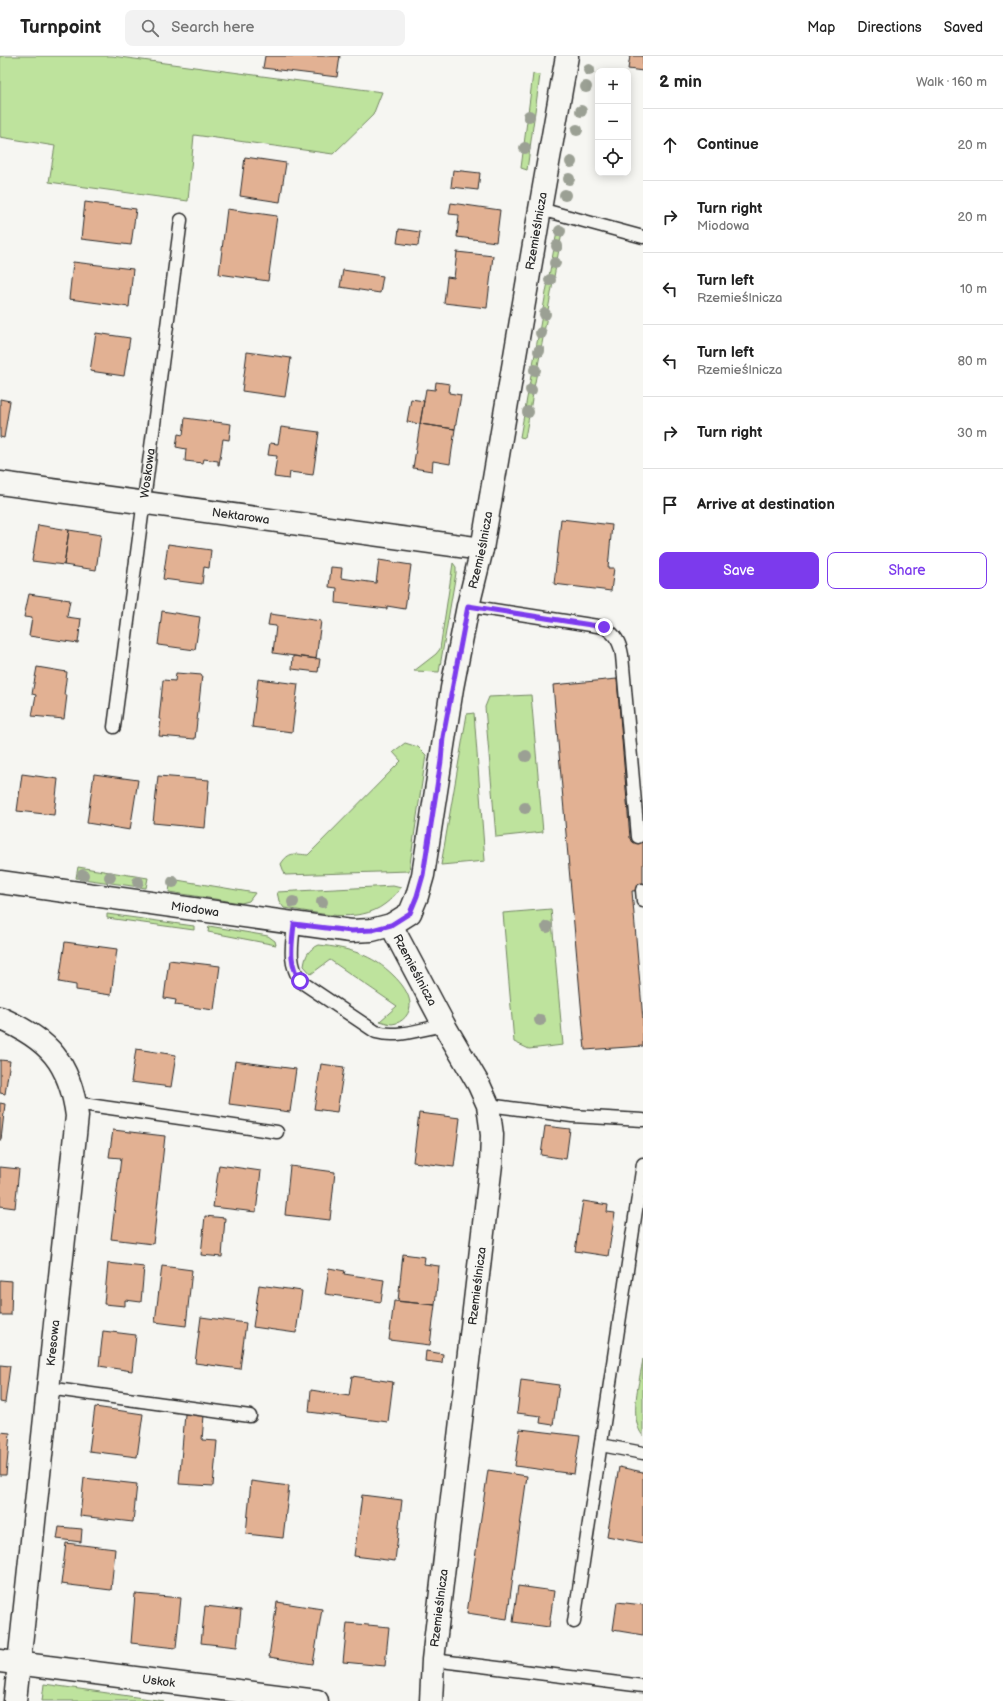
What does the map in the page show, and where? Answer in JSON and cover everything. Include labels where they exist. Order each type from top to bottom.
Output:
[{"type":"street","name":"Rzemieślnicza","points":[[431,1701],[433,1660],[491,1164],[492,1135],[488,1105],[479,1086],[391,925],[410,913],[419,889],[451,695],[468,606],[482,549],[567,56]]},
{"type":"street","name":"Nektarowa","points":[[0,483],[482,549]]},
{"type":"street","name":"Miodowa","points":[[0,882],[351,931],[372,930],[391,925]]},
{"type":"street","name":"Kresowa","points":[[0,1018],[27,1031],[50,1049],[61,1063],[69,1078],[77,1116],[48,1388],[9,1662],[15,1701]]},
{"type":"street","name":"Uskok","points":[[9,1662],[317,1701]]},
{"type":"lane","points":[[540,209],[643,237]]},
{"type":"lane","name":"Woskowa","points":[[114,727],[181,220]]},
{"type":"lane","points":[[468,606],[604,627],[617,638],[622,655],[638,837]]},
{"type":"lane","points":[[294,924],[291,954],[293,970],[300,981],[376,1032],[385,1035],[397,1034],[444,1024]]},
{"type":"lane","points":[[75,1103],[277,1132]]},
{"type":"lane","points":[[488,1105],[572,1116],[643,1120]]},
{"type":"lane","points":[[574,1622],[643,1164]]},
{"type":"lane","points":[[48,1388],[250,1416]]},
{"type":"lane","points":[[601,1446],[643,1453]]},
{"type":"lane","points":[[433,1660],[643,1686]]},
{"type":"green space","points":[[0,56],[112,56],[382,92],[373,115],[333,154],[194,135],[188,201],[49,182],[55,146],[0,137]]},
{"type":"green space","points":[[533,74],[540,75],[527,170],[521,168]]},
{"type":"green space","points":[[558,226],[563,227],[525,438],[520,437]]},
{"type":"green space","points":[[453,563],[456,567],[456,573],[439,672],[414,671],[436,654],[440,649]]},
{"type":"green space","points":[[531,695],[543,832],[496,837],[485,707],[489,697]]},
{"type":"green space","points":[[474,713],[485,861],[441,865],[467,714]]},
{"type":"green space","points":[[405,743],[418,747],[426,755],[409,871],[285,875],[281,864],[284,860],[293,854],[308,855],[401,761],[393,752]]},
{"type":"green space","points":[[78,867],[148,878],[146,888],[76,878]]},
{"type":"green space","points":[[171,879],[255,893],[249,901],[241,903],[169,892]]},
{"type":"green space","points":[[393,886],[401,888],[385,904],[374,910],[350,916],[323,914],[284,908],[279,901],[277,892]]},
{"type":"green space","points":[[551,909],[563,1045],[529,1049],[514,1042],[503,913]]},
{"type":"green space","points":[[107,914],[194,926],[194,930],[107,918]]},
{"type":"green space","points":[[209,926],[268,936],[275,941],[276,945],[208,932]]},
{"type":"green space","points":[[319,945],[359,953],[386,968],[404,988],[408,996],[410,1007],[406,1017],[400,1022],[392,1024],[380,1021],[397,1006],[330,960],[311,974],[304,966],[306,958],[312,949]]},
{"type":"green space","points":[[643,1359],[643,1436],[636,1419],[636,1399]]},
{"type":"green space","points":[[44,1684],[164,1701],[42,1701]]},
{"type":"building","points":[[265,56],[340,56],[337,77],[263,68]]},
{"type":"building","points":[[630,56],[643,56],[643,71],[628,68]]},
{"type":"building","points":[[245,157],[286,163],[280,202],[240,196]]},
{"type":"building","points":[[453,170],[480,173],[478,190],[451,187]]},
{"type":"building","points":[[85,202],[136,209],[131,245],[81,239]]},
{"type":"building","points":[[451,203],[500,210],[496,242],[457,237],[459,215],[449,214]]},
{"type":"building","points":[[227,209],[277,216],[268,281],[219,274]]},
{"type":"building","points":[[399,229],[420,232],[418,246],[397,243]]},
{"type":"building","points":[[457,252],[493,256],[487,308],[444,303],[447,277],[454,278]]},
{"type":"building","points":[[73,262],[133,269],[129,307],[69,299]]},
{"type":"building","points":[[343,270],[383,276],[380,293],[340,287]]},
{"type":"building","points":[[96,333],[130,338],[124,376],[90,371]]},
{"type":"building","points":[[247,352],[291,358],[285,397],[242,391]]},
{"type":"building","points":[[436,382],[450,384],[449,393],[461,395],[455,429],[420,424],[426,389],[435,390]]},
{"type":"building","points":[[0,399],[10,401],[4,438],[0,437]]},
{"type":"building","points":[[411,399],[424,401],[420,424],[407,422]]},
{"type":"building","points":[[185,418],[231,424],[229,440],[223,439],[219,465],[218,461],[204,459],[203,463],[185,461],[186,449],[176,447],[178,434],[183,435]]},
{"type":"building","points":[[420,424],[455,429],[450,464],[433,461],[432,471],[413,468]]},
{"type":"building","points":[[281,427],[319,432],[313,475],[290,472],[289,479],[274,477],[277,456],[268,455],[270,443],[278,444]]},
{"type":"building","points":[[561,519],[612,525],[608,568],[614,568],[611,591],[554,584]]},
{"type":"building","points":[[38,525],[69,530],[64,565],[32,561]]},
{"type":"building","points":[[69,530],[101,535],[96,570],[64,565]]},
{"type":"building","points":[[168,544],[211,550],[209,568],[204,567],[202,584],[163,579]]},
{"type":"building","points":[[379,560],[411,565],[405,609],[387,606],[387,609],[336,603],[337,588],[329,587],[331,567],[342,568],[341,578],[376,583]]},
{"type":"building","points":[[29,594],[70,600],[67,617],[81,619],[78,643],[29,636],[32,618],[24,617]]},
{"type":"building","points":[[162,611],[200,617],[195,650],[158,645]]},
{"type":"building","points":[[270,614],[321,621],[316,659],[273,653],[276,626],[268,625]]},
{"type":"building","points":[[293,656],[320,659],[318,672],[292,669]]},
{"type":"building","points":[[37,667],[67,672],[64,695],[67,695],[64,719],[32,716],[36,695],[32,694]]},
{"type":"building","points":[[176,673],[202,675],[195,739],[159,736],[161,719],[159,719],[163,680],[175,681]]},
{"type":"building","points":[[258,679],[298,684],[292,732],[252,727]]},
{"type":"building","points":[[617,679],[630,838],[643,837],[643,890],[632,891],[643,1020],[643,1046],[585,1050],[553,685]]},
{"type":"building","points":[[22,774],[58,779],[54,815],[17,811]]},
{"type":"building","points":[[94,774],[138,780],[130,830],[87,823]]},
{"type":"building","points":[[158,776],[209,780],[205,828],[153,823]]},
{"type":"building","points":[[65,942],[117,949],[111,995],[76,990],[76,985],[59,982]]},
{"type":"building","points":[[169,960],[220,966],[214,1010],[175,1005],[176,1000],[164,998]]},
{"type":"building","points":[[136,1049],[176,1055],[171,1087],[131,1082]]},
{"type":"building","points":[[0,1060],[10,1061],[5,1094],[0,1093]]},
{"type":"building","points":[[235,1061],[296,1069],[290,1112],[229,1104]]},
{"type":"building","points":[[321,1064],[344,1067],[337,1112],[314,1109]]},
{"type":"building","points":[[0,1103],[5,1104],[1,1140],[0,1140]]},
{"type":"building","points":[[419,1113],[460,1118],[454,1167],[413,1162]]},
{"type":"building","points":[[545,1126],[570,1129],[566,1159],[541,1155]]},
{"type":"building","points":[[113,1130],[165,1136],[153,1244],[111,1239],[121,1158],[109,1157]]},
{"type":"building","points":[[219,1165],[261,1171],[256,1212],[213,1207]]},
{"type":"building","points":[[290,1166],[335,1172],[330,1220],[285,1215]]},
{"type":"building","points":[[0,1167],[19,1169],[15,1208],[0,1206]]},
{"type":"building","points":[[583,1201],[608,1205],[607,1212],[615,1213],[608,1256],[575,1251]]},
{"type":"building","points":[[205,1216],[225,1218],[222,1257],[201,1255]]},
{"type":"building","points":[[403,1254],[425,1257],[424,1264],[439,1266],[435,1305],[398,1301]]},
{"type":"building","points":[[108,1263],[144,1267],[141,1302],[125,1300],[125,1306],[104,1304]]},
{"type":"building","points":[[162,1266],[192,1270],[186,1326],[155,1322]]},
{"type":"building","points":[[329,1268],[345,1271],[344,1274],[384,1280],[381,1302],[325,1294]]},
{"type":"building","points":[[0,1280],[12,1281],[11,1315],[0,1315]]},
{"type":"building","points":[[259,1285],[302,1291],[296,1333],[253,1327]]},
{"type":"building","points":[[394,1301],[435,1305],[430,1345],[389,1340]]},
{"type":"building","points":[[201,1317],[246,1323],[240,1369],[195,1363]]},
{"type":"building","points":[[103,1331],[136,1335],[132,1371],[99,1366]]},
{"type":"building","points":[[426,1351],[443,1354],[442,1363],[425,1361]]},
{"type":"building","points":[[0,1365],[10,1366],[5,1403],[0,1402]]},
{"type":"building","points":[[352,1376],[393,1382],[388,1422],[309,1412],[311,1390],[349,1396]]},
{"type":"building","points":[[521,1380],[559,1385],[553,1425],[540,1423],[541,1416],[517,1413]]},
{"type":"building","points":[[95,1407],[143,1414],[137,1457],[89,1451]]},
{"type":"building","points":[[185,1414],[204,1415],[202,1440],[217,1441],[213,1486],[179,1484]]},
{"type":"building","points":[[520,1429],[580,1436],[574,1474],[515,1466]]},
{"type":"building","points":[[0,1432],[10,1433],[6,1475],[0,1475]]},
{"type":"building","points":[[619,1467],[643,1472],[643,1543],[607,1536]]},
{"type":"building","points":[[488,1470],[527,1476],[507,1619],[467,1613]]},
{"type":"building","points":[[84,1478],[137,1484],[133,1522],[80,1516]]},
{"type":"building","points":[[251,1481],[289,1486],[283,1538],[246,1534]]},
{"type":"building","points":[[362,1495],[402,1500],[395,1561],[354,1556]]},
{"type":"building","points":[[59,1527],[82,1529],[81,1542],[57,1539]]},
{"type":"building","points":[[66,1543],[115,1549],[111,1590],[61,1584]]},
{"type":"building","points":[[518,1586],[554,1591],[549,1627],[513,1622]]},
{"type":"building","points":[[135,1594],[181,1598],[176,1648],[131,1643]]},
{"type":"building","points":[[277,1602],[322,1609],[313,1664],[269,1657]]},
{"type":"building","points":[[617,1602],[643,1605],[643,1635],[613,1630]]},
{"type":"building","points":[[205,1606],[241,1610],[237,1647],[201,1643]]},
{"type":"building","points":[[347,1623],[389,1627],[385,1666],[343,1662]]},
{"type":"route","points":[[300,981],[293,970],[291,954],[294,924],[351,931],[372,930],[391,925],[410,913],[423,875],[441,761],[443,737],[468,606],[604,627]]}]
